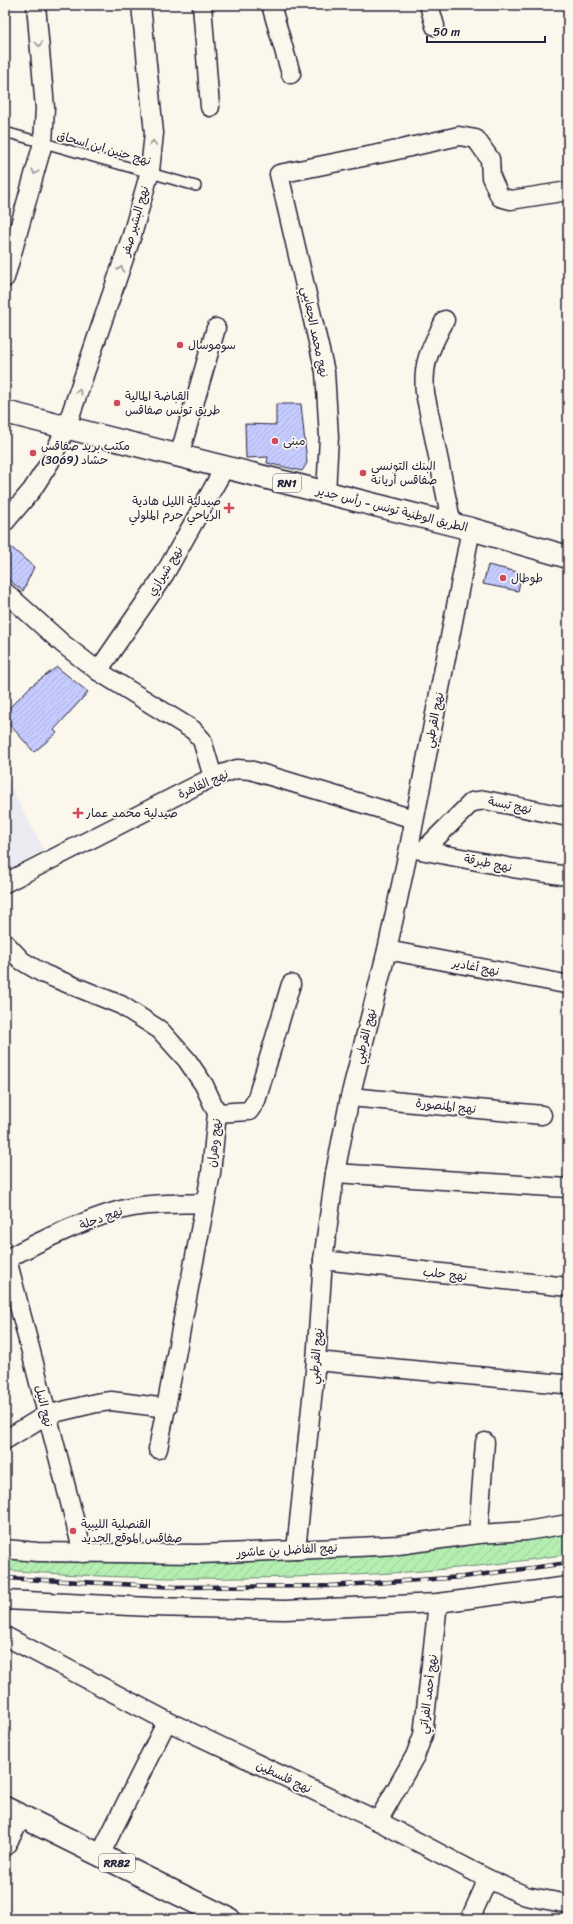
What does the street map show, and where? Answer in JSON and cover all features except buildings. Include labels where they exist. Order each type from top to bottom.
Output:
[{"type":"main road","name":"الطريق الوطنية تونس - رأس جدير","points":[[5,412],[462,527],[568,557]]},
{"type":"main road","name":"RR82","points":[[14,1813],[229,1919]]},
{"type":"street","points":[[5,278],[43,143],[45,108],[36,5]]},
{"type":"street","name":"نهج البشير صفر","points":[[5,522],[32,490],[50,462],[66,428],[132,235],[149,173],[154,133],[141,5]]},
{"type":"street","points":[[202,5],[210,107]]},
{"type":"street","points":[[271,5],[291,74]]},
{"type":"street","points":[[429,5],[435,26]]},
{"type":"street","name":"نهج محمد الجعايبي","points":[[326,493],[329,437],[325,372],[279,174],[459,136],[476,139],[490,159],[491,177],[500,197],[511,200],[568,192]]},
{"type":"street","points":[[445,320],[426,358],[423,376],[425,393],[462,527]]},
{"type":"street","points":[[179,456],[216,328]]},
{"type":"street","name":"نهج شيرازي","points":[[98,670],[164,575],[225,467]]},
{"type":"street","name":"نهج القرطبي","points":[[296,1550],[316,1361],[323,1260],[335,1173],[350,1097],[387,950],[417,849],[414,819],[462,527]]},
{"type":"street","points":[[5,592],[63,644],[98,670],[193,730],[202,740],[213,777]]},
{"type":"street","name":"نهج القاهرة","points":[[5,883],[213,777],[237,769],[250,770],[414,819]]},
{"type":"street","name":"نهج تبسة","points":[[417,849],[472,802],[485,800],[568,817]]},
{"type":"street","name":"نهج طبرقة","points":[[417,849],[513,868],[568,876]]},
{"type":"street","name":"نهج وهران","points":[[5,943],[22,961],[44,974],[120,1005],[160,1030],[187,1060],[204,1085],[217,1113],[214,1149],[167,1408],[158,1449]]},
{"type":"street","name":"نهج أغادير","points":[[387,950],[565,984]]},
{"type":"street","points":[[217,1113],[249,1111],[256,1100],[291,984]]},
{"type":"street","name":"نهج المنصورة","points":[[350,1097],[542,1115]]},
{"type":"street","points":[[335,1173],[567,1188]]},
{"type":"street","name":"نهج دجلة","points":[[6,1260],[58,1235],[116,1211],[136,1206],[204,1203]]},
{"type":"street","name":"نهج النيل","points":[[6,1260],[83,1553]]},
{"type":"street","name":"نهج حلب","points":[[323,1260],[568,1287]]},
{"type":"street","points":[[316,1361],[563,1384]]},
{"type":"street","points":[[5,1440],[46,1415],[111,1401],[167,1408]]},
{"type":"street","points":[[478,1534],[485,1442]]},
{"type":"street","name":"نهج الفاضل بن عاشور","points":[[5,1549],[83,1553],[198,1554],[296,1550],[398,1545],[478,1534],[526,1531],[568,1524]]},
{"type":"street","points":[[5,1600],[151,1607],[285,1610],[438,1603],[568,1586]]},
{"type":"street","name":"نهج أحمد الفراتي","points":[[378,1822],[415,1756],[423,1735],[438,1603]]},
{"type":"street","name":"نهج فلسطين","points":[[5,1636],[167,1721],[378,1822],[488,1879],[526,1896],[568,1904]]},
{"type":"street","points":[[100,1855],[167,1721]]},
{"type":"street","points":[[5,1848],[14,1813]]},
{"type":"street","points":[[470,1919],[488,1879]]},
{"type":"lane","name":"نهج حنين ابن اسحاق","points":[[5,132],[196,186]]},
{"type":"shaded area","points":[[5,776],[44,850],[5,871]]},
{"type":"green space","points":[[568,1532],[568,1554],[499,1564],[396,1573],[292,1577],[184,1578],[112,1577],[5,1570],[5,1555],[366,1554],[447,1548]]},
{"type":"railway","points":[[5,1578],[177,1587],[329,1586],[463,1577],[568,1563]]},
{"type":"place","name":"سوموسال","points":[[180,345]]},
{"type":"place","name":"القباضة المالية طريق تونس صفاقس","points":[[117,403]]},
{"type":"place","name":"مبنى","points":[[275,441]]},
{"type":"place","name":"مكتب بريد صفاقس حشاد (3069)","points":[[33,453]]},
{"type":"place","name":"البنك التونسي صفاقس أريانة","points":[[363,473]]},
{"type":"place","name":"صيدلية الليل هادية الرياحي حرم الملولي","points":[[229,508]]},
{"type":"place","name":"طوطال","points":[[503,578]]},
{"type":"place","name":"صيدلية محمد عمار","points":[[78,813]]},
{"type":"place","name":"القنصلية الليبية صفاقس الموقع الجديد","points":[[73,1531]]}]
